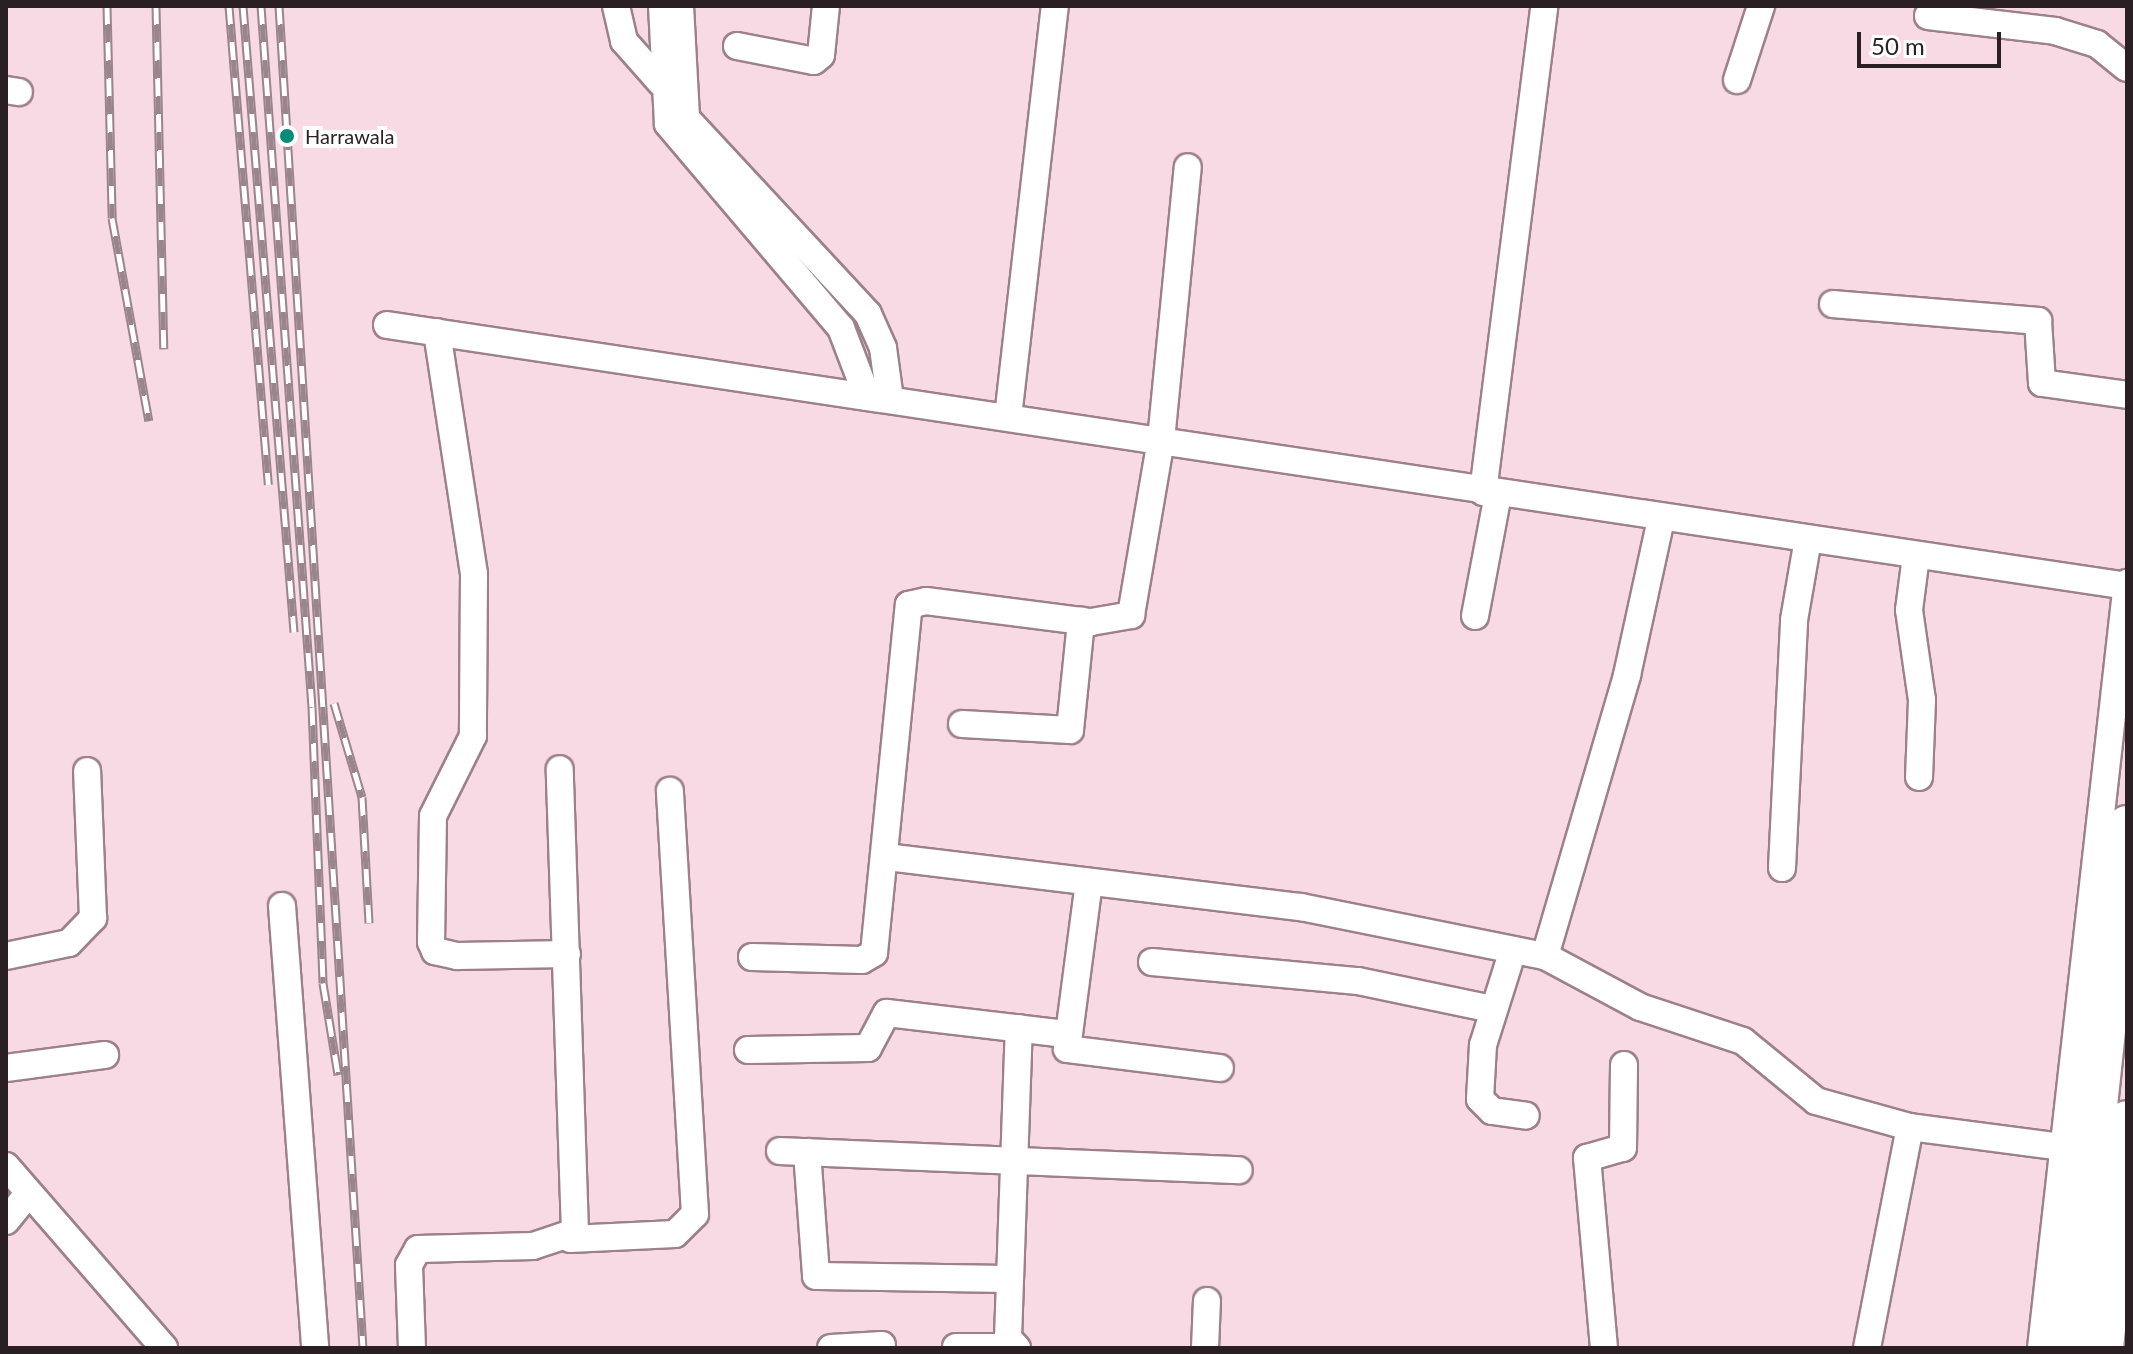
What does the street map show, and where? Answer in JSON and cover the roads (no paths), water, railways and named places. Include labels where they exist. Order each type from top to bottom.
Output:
[{"type":"highway","points":[[2071,1348],[2127,826]]},
{"type":"highway","points":[[2103,1348],[2127,1121]]},
{"type":"street","points":[[616,6],[624,41],[661,83],[674,114],[868,314],[883,348],[879,398]]},
{"type":"street","points":[[661,83],[662,6]]},
{"type":"street","points":[[674,114],[680,6]]},
{"type":"street","points":[[737,46],[814,61],[821,55],[826,6]]},
{"type":"street","points":[[1008,417],[1055,6]]},
{"type":"street","points":[[1475,616],[1544,6]]},
{"type":"street","points":[[1737,80],[1761,6]]},
{"type":"street","points":[[1928,16],[2055,31],[2097,44],[2127,68]]},
{"type":"street","points":[[752,957],[870,958],[886,857],[909,605],[926,601],[1114,623],[1131,615],[1161,440],[1188,167]]},
{"type":"street","points":[[1833,304],[2038,321],[2042,383],[2127,395]]},
{"type":"street","points":[[387,325],[1161,440],[1661,519],[2127,585],[2041,1348]]},
{"type":"street","points":[[437,332],[474,574],[473,736],[433,816],[431,942],[435,951],[457,956],[567,954]]},
{"type":"street","points":[[1545,956],[1627,675],[1661,519]]},
{"type":"street","points":[[1782,868],[1794,620],[1808,539]]},
{"type":"street","points":[[1916,556],[1909,610],[1922,700],[1919,777]]},
{"type":"street","points":[[962,724],[1070,730],[1081,621]]},
{"type":"street","points":[[560,769],[577,1223],[570,1239]]},
{"type":"street","points":[[6,956],[69,943],[93,918],[87,771]]},
{"type":"street","points":[[412,1348],[409,1265],[418,1249],[675,1234],[695,1214],[670,791]]},
{"type":"street","points":[[886,857],[1301,907],[1545,956],[1651,1012],[1743,1041],[1816,1101],[1910,1127],[2062,1147]]},
{"type":"street","points":[[1089,882],[1066,1034],[1067,1049],[1077,1055],[1220,1068]]},
{"type":"street","points":[[282,906],[315,1348]]},
{"type":"street","points":[[1513,950],[1492,1009],[1480,1099],[1492,1111],[1526,1116]]},
{"type":"street","points":[[1152,962],[1358,981],[1492,1009]]},
{"type":"street","points":[[748,1050],[868,1048],[887,1013],[1066,1034]]},
{"type":"street","points":[[956,1347],[1015,1348],[1010,1279],[1019,1028]]},
{"type":"street","points":[[6,1068],[105,1055]]},
{"type":"street","points":[[1604,1348],[1587,1158],[1623,1148],[1624,1065]]},
{"type":"street","points":[[1867,1348],[1910,1127]]},
{"type":"street","points":[[780,1151],[1012,1157],[1239,1170]]},
{"type":"street","points":[[807,1152],[816,1276],[1010,1279]]},
{"type":"street","points":[[6,1166],[164,1348]]},
{"type":"street","points":[[6,1221],[28,1194]]},
{"type":"street","points":[[1205,1348],[1207,1301]]},
{"type":"street","points":[[831,1348],[882,1345]]},
{"type":"railway","points":[[107,6],[112,218],[149,421]]},
{"type":"railway","points":[[156,6],[164,349]]},
{"type":"railway","points":[[229,6],[268,484]]},
{"type":"railway","points":[[243,6],[294,632]]},
{"type":"railway","points":[[261,6],[312,707],[323,983],[338,1075]]},
{"type":"railway","points":[[279,6],[363,1348]]},
{"type":"railway","points":[[334,703],[362,797],[369,923]]},
{"type":"place","name":"Harrawala","points":[[287,136]]}]
